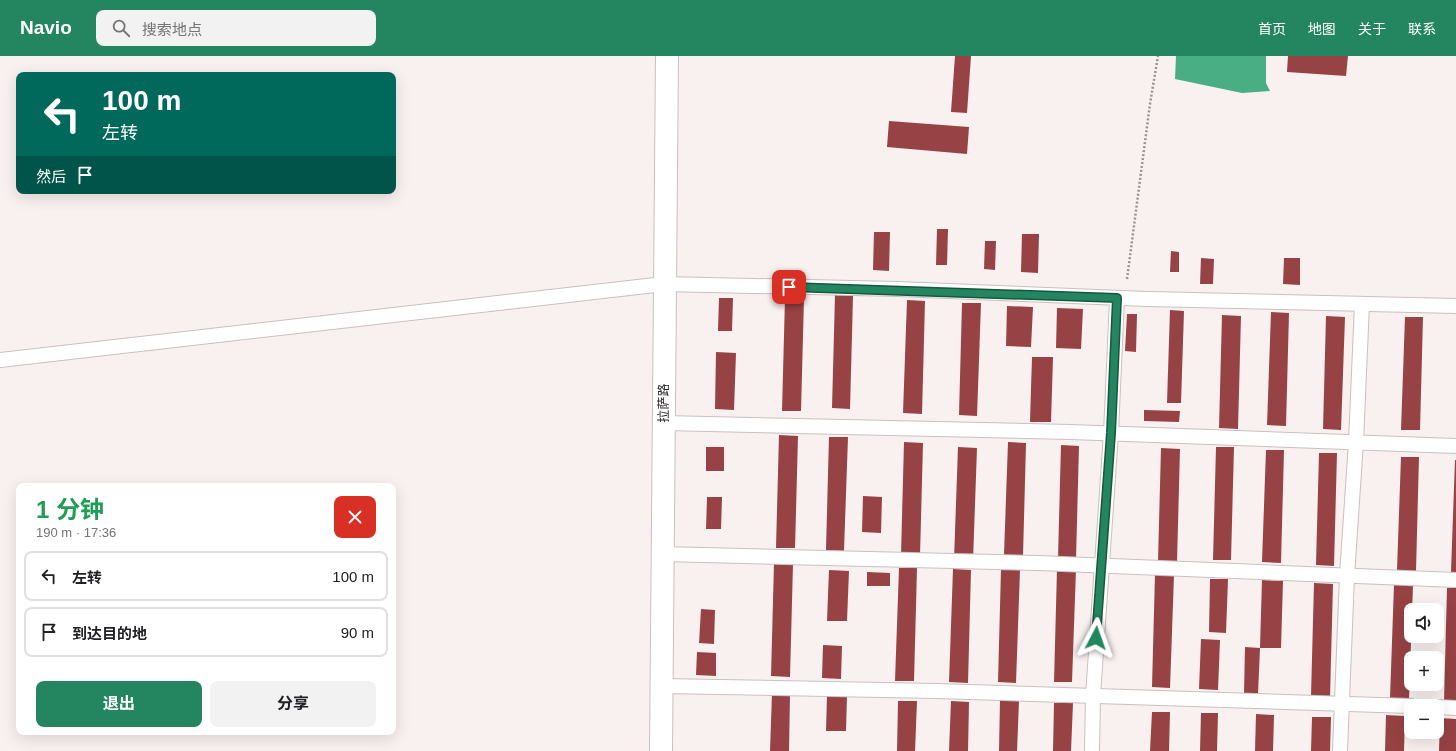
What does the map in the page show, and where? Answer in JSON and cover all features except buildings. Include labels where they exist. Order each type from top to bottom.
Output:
[{"type":"street","name":"拉萨路","points":[[661,751],[667,56]]},
{"type":"lane","points":[[0,360],[664,284],[898,289],[1120,298],[1456,306]]},
{"type":"lane","points":[[1092,751],[1093,696],[1100,566],[1120,298]]},
{"type":"lane","points":[[1340,751],[1347,576],[1356,442],[1362,304]]},
{"type":"lane","points":[[663,423],[1111,433],[1456,446]]},
{"type":"lane","points":[[662,554],[1100,566],[1456,580]]},
{"type":"lane","points":[[661,686],[936,691],[1404,706]]},
{"type":"lane","points":[[1444,707],[1456,708]]},
{"type":"path","points":[[1120,298],[1129,268],[1150,104],[1158,56]]},
{"type":"shaded area","points":[[1176,56],[1266,56],[1266,83],[1270,91],[1242,93],[1175,79]]},
{"type":"route","points":[[789,287],[898,289],[1117,298],[1111,433],[1100,566],[1096,638]]}]
